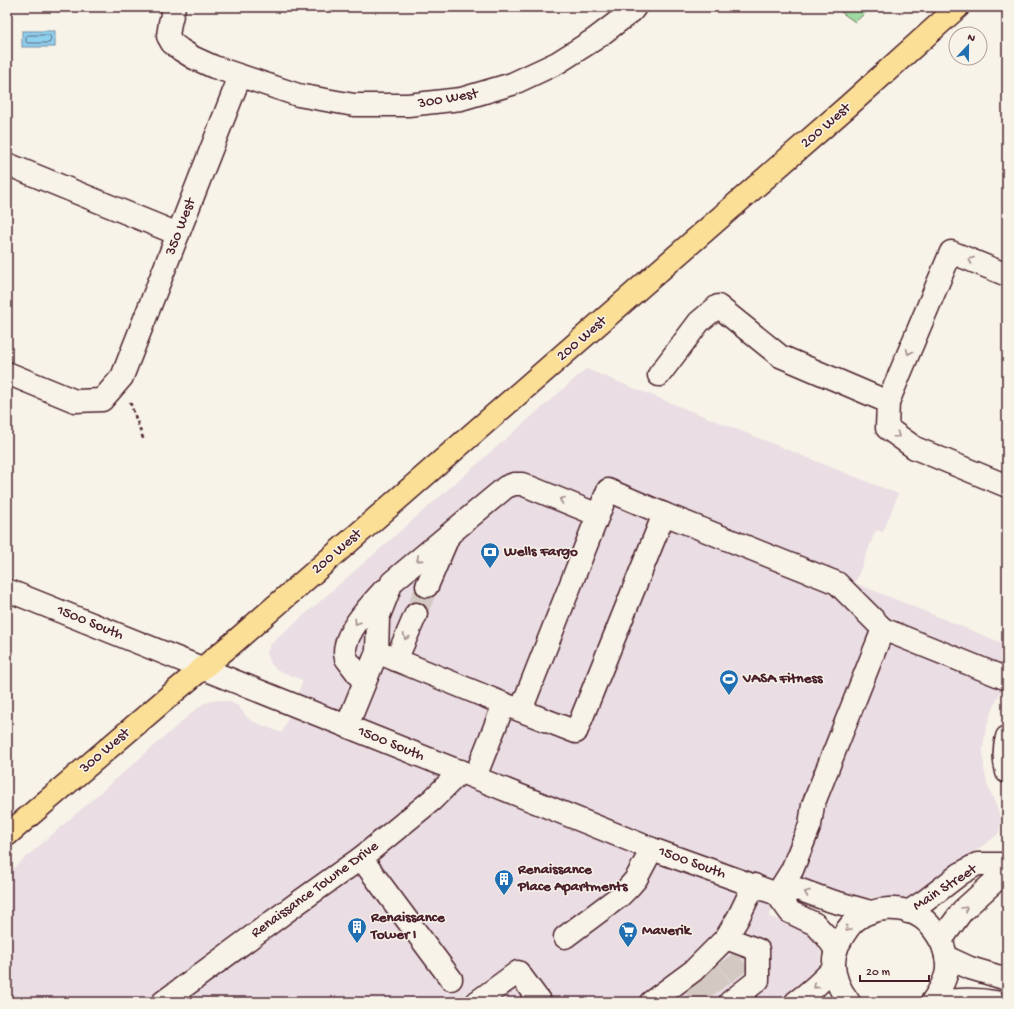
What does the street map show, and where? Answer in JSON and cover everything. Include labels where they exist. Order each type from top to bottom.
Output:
[{"type":"main road","name":"200 West","points":[[202,668],[232,644],[848,106],[958,7]]},
{"type":"main road","name":"300 West","points":[[7,835],[202,668]]},
{"type":"street","name":"300 West","points":[[174,7],[168,36],[172,43],[194,58],[214,67],[298,95],[354,105],[408,105],[461,99],[512,84],[557,63],[595,39],[632,11],[635,7]]},
{"type":"street","name":"350 West","points":[[122,378],[240,76]]},
{"type":"street","points":[[7,164],[178,234]]},
{"type":"street","points":[[1007,275],[951,252],[888,402],[887,428],[915,448],[1007,486]]},
{"type":"street","points":[[658,375],[699,322],[718,306],[780,356],[888,402]]},
{"type":"street","points":[[7,373],[75,401],[102,400],[122,378]]},
{"type":"street","points":[[364,683],[346,658],[345,646],[351,632],[362,614],[392,582],[506,487],[514,484],[522,484],[598,515]]},
{"type":"street","points":[[468,774],[512,707],[608,490],[664,514],[838,583],[883,629],[1007,679]]},
{"type":"street","points":[[376,652],[576,732],[664,514]]},
{"type":"street","points":[[427,586],[449,534]]},
{"type":"street","points":[[347,726],[376,652],[378,618],[392,582]]},
{"type":"street","name":"1500 South","points":[[7,590],[652,849],[777,894]]},
{"type":"street","points":[[396,660],[416,614]]},
{"type":"street","points":[[777,894],[792,870],[810,825],[813,805],[883,629]]},
{"type":"street","points":[[1007,737],[1005,744],[1007,772]]},
{"type":"street","name":"Renaissance Towne Drive","points":[[163,1002],[286,911],[361,858],[432,800],[468,774]]},
{"type":"street","points":[[565,937],[620,896],[629,887],[636,879],[652,849]]},
{"type":"street","points":[[361,858],[452,978]]},
{"type":"street","name":"Main Street","points":[[908,912],[926,901],[960,874],[977,864],[1007,864]]},
{"type":"street","name":"Main Street","points":[[944,949],[963,910],[994,882],[1007,864]]},
{"type":"street","points":[[651,1002],[697,973],[724,947],[754,885]]},
{"type":"street","points":[[777,894],[798,889],[828,900],[871,912]]},
{"type":"street","points":[[777,894],[790,912],[815,924],[827,937],[835,959],[836,981],[842,993],[849,1002]]},
{"type":"street","points":[[796,1002],[822,981],[835,959],[844,934],[856,920],[871,912],[883,909],[896,909],[908,912],[921,918],[933,928],[944,949],[946,974],[941,989],[932,1002]]},
{"type":"street","points":[[724,947],[758,950],[758,980],[746,983],[729,999]]},
{"type":"street","points":[[944,949],[970,968],[1007,979]]},
{"type":"street","points":[[477,1002],[518,972],[540,1002]]},
{"type":"street","points":[[932,1002],[968,999],[995,1002]]},
{"type":"path","points":[[122,378],[144,441]]},
{"type":"shaded area","points":[[586,369],[898,494],[883,532],[876,530],[855,583],[1007,645],[1007,676],[988,721],[983,750],[984,769],[987,783],[1001,819],[999,833],[918,896],[893,898],[853,897],[839,894],[787,874],[769,917],[801,926],[813,936],[818,944],[821,954],[817,971],[803,985],[778,1002],[7,1002],[7,874],[203,704],[220,700],[230,702],[238,706],[252,721],[282,733],[303,680],[282,672],[272,665],[267,654],[270,645]]},
{"type":"green space","points":[[834,7],[872,7],[855,22]]},
{"type":"water","points":[[22,31],[55,31],[55,47],[22,47]]},
{"type":"tunnel","points":[[416,614],[427,586]]},
{"type":"tunnel","points":[[727,958],[743,979]]},
{"type":"tunnel","points":[[709,971],[725,993]]},
{"type":"tunnel","points":[[692,983],[706,1002]]},
{"type":"place","name":"Wells Fargo","points":[[490,569]]},
{"type":"place","name":"VASA Fitness","points":[[729,696]]},
{"type":"place","name":"Renaissance Place Apartments","points":[[504,896]]},
{"type":"place","name":"Renaissance Tower I","points":[[357,944]]},
{"type":"place","name":"Maverik","points":[[628,948]]}]
